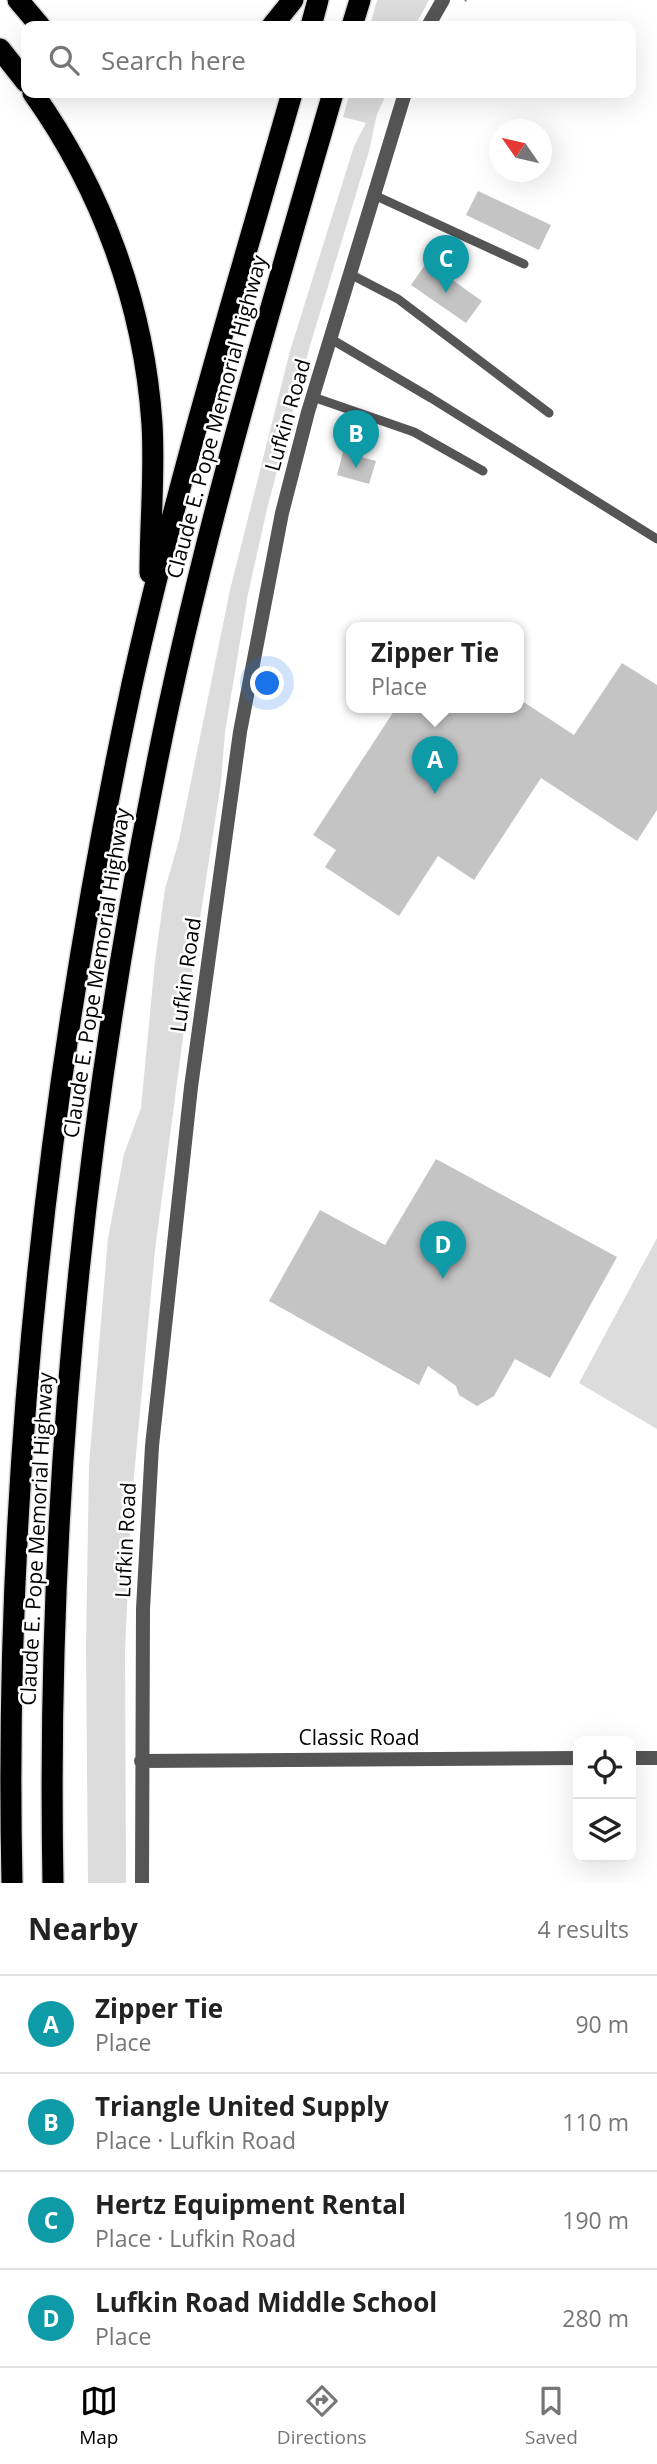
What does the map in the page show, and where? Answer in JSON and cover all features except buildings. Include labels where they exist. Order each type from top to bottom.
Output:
[{"type":"highway","points":[[18,0],[36,21]]},
{"type":"highway","points":[[276,21],[293,0]]},
{"type":"highway","points":[[312,21],[318,0]]},
{"type":"highway","points":[[354,21],[360,0]]},
{"type":"highway","points":[[0,49],[21,76]]},
{"type":"highway","points":[[36,98],[73,154],[93,191],[122,267],[135,316],[152,424],[150,608]]},
{"type":"highway","name":"Claude E. Pope Memorial Highway","points":[[12,1883],[11,1774],[19,1520],[33,1331],[68,1036],[97,862],[150,608],[183,477],[291,98]]},
{"type":"highway","name":"Claude E. Pope Memorial Highway","points":[[53,1883],[51,1808],[60,1518],[86,1210],[105,1065],[150,795],[194,598],[258,355],[332,98]]},
{"type":"street","points":[[432,21],[443,0]]},
{"type":"street","name":"Lufkin Road","points":[[142,1883],[143,1609],[152,1446],[191,1087],[240,732],[282,513],[313,397],[403,98]]},
{"type":"street","name":"Classic Road","points":[[141,1761],[573,1758]]},
{"type":"street","points":[[636,1758],[657,1758]]},
{"type":"lane","points":[[374,195],[524,264]]},
{"type":"lane","points":[[351,274],[398,299],[549,413]]},
{"type":"lane","points":[[331,339],[657,539]]},
{"type":"lane","points":[[313,397],[414,432],[483,471]]},
{"type":"shaded area","points":[[377,0],[429,0],[418,21],[371,21]]},
{"type":"shaded area","points":[[349,98],[385,98],[377,114],[369,151],[309,349],[267,509],[248,594],[225,732],[221,782],[190,984],[155,1250],[132,1498],[125,1651],[126,1883],[88,1883],[86,1646],[89,1465],[108,1238],[124,1154],[141,1108],[165,889],[179,840],[230,590],[290,351],[354,146],[366,123],[343,117]]},
{"type":"shaded area","points":[[657,1238],[657,1429],[579,1383]]},
{"type":"place","name":"Hertz Equipment Rental","points":[[446,293]]},
{"type":"place","name":"Triangle United Supply","points":[[356,468]]},
{"type":"place","name":"Zipper Tie","points":[[435,794]]},
{"type":"place","name":"Lufkin Road Middle School","points":[[443,1279]]}]
